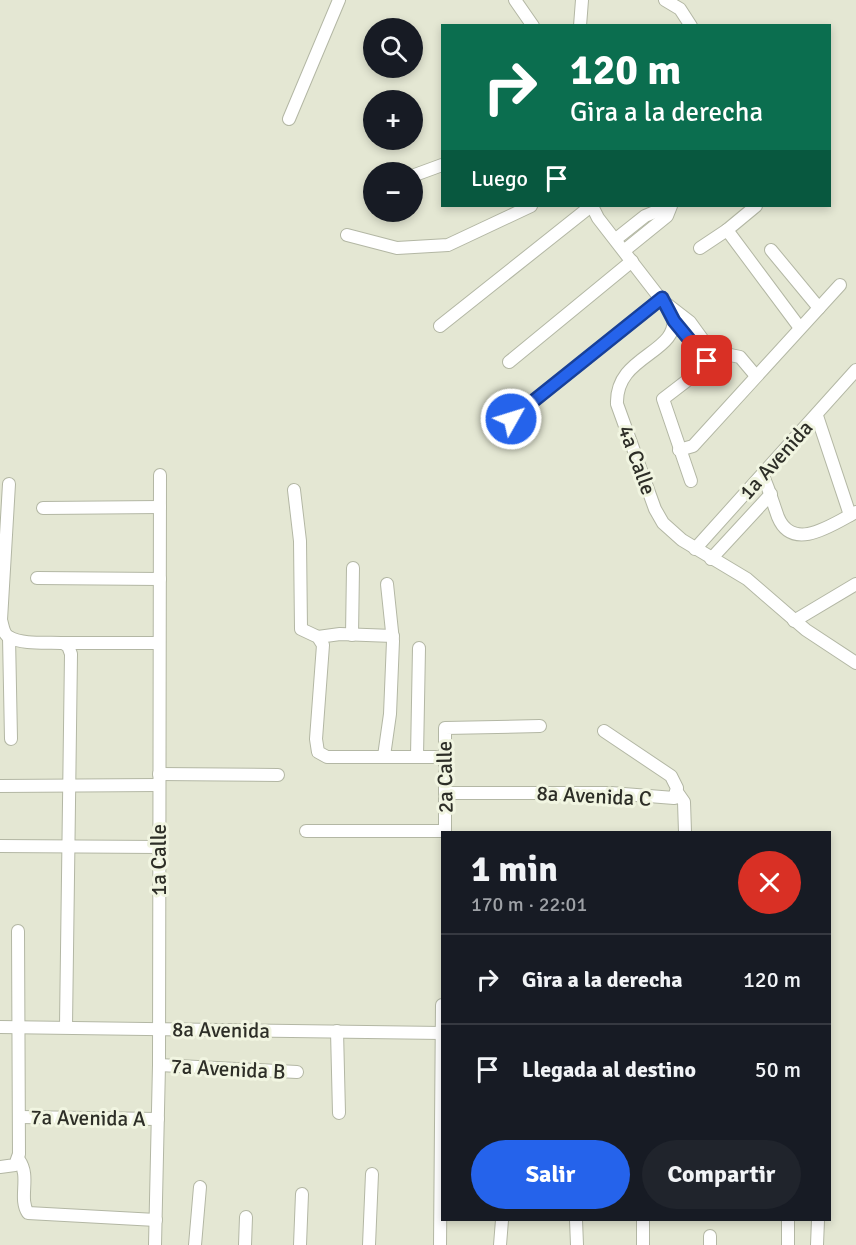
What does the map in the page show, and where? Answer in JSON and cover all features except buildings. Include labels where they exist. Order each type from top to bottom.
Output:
[{"type":"street","points":[[289,119],[339,0]]},
{"type":"street","points":[[515,0],[532,24]]},
{"type":"street","points":[[580,24],[582,0]]},
{"type":"street","points":[[665,0],[680,9],[690,24]]},
{"type":"street","points":[[423,173],[441,165]]},
{"type":"street","points":[[347,235],[389,247],[428,249],[457,242],[529,207]]},
{"type":"street","points":[[440,326],[591,207]]},
{"type":"street","points":[[592,207],[598,218],[665,301],[690,322],[705,350],[706,366],[663,399],[691,481]]},
{"type":"street","points":[[616,239],[660,207]]},
{"type":"street","points":[[509,363],[628,256],[644,236],[667,216],[670,207]]},
{"type":"street","points":[[700,248],[755,207]]},
{"type":"street","points":[[634,225],[644,236]]},
{"type":"street","points":[[727,230],[800,328]]},
{"type":"street","points":[[771,250],[819,308]]},
{"type":"street","points":[[680,450],[693,446],[840,285]]},
{"type":"street","points":[[665,301],[674,321],[705,350],[740,357],[756,376]]},
{"type":"street","points":[[511,419],[665,301]]},
{"type":"street","name":"4a Calle","points":[[674,321],[668,339],[631,367],[619,387],[618,404],[655,509],[663,523],[695,549],[747,579],[794,621],[856,663]]},
{"type":"street","name":"1a Avenida","points":[[695,549],[856,370]]},
{"type":"street","points":[[763,476],[784,527],[800,536],[811,534],[853,514],[817,416]]},
{"type":"street","name":"1a Calle","points":[[155,1245],[159,1065],[160,475]]},
{"type":"street","points":[[9,484],[2,565],[1,620],[4,632],[9,637],[63,643],[159,643]]},
{"type":"street","points":[[294,489],[300,541],[301,629],[318,637],[393,636]]},
{"type":"street","name":"1a Avenida","points":[[711,559],[771,495]]},
{"type":"street","points":[[43,508],[160,507]]},
{"type":"street","points":[[352,635],[353,568]]},
{"type":"street","points":[[37,578],[160,579]]},
{"type":"street","points":[[384,756],[393,679],[393,636],[387,584]]},
{"type":"street","points":[[794,621],[856,584]]},
{"type":"street","points":[[9,637],[11,740]]},
{"type":"street","points":[[318,637],[323,645],[324,657],[316,740],[318,752],[323,757],[444,757]]},
{"type":"street","points":[[63,643],[68,646],[72,665],[66,1026]]},
{"type":"street","points":[[417,756],[419,648]]},
{"type":"street","name":"2a Calle","points":[[446,831],[444,729],[450,726],[540,726]]},
{"type":"street","name":"8a Avenida C","points":[[445,793],[611,793],[666,800],[674,798],[677,792],[671,776],[604,731]]},
{"type":"street","points":[[0,786],[278,775]]},
{"type":"street","points":[[677,792],[684,802],[685,831]]},
{"type":"street","points":[[306,831],[441,832]]},
{"type":"street","points":[[0,846],[159,847]]},
{"type":"street","points":[[18,931],[18,1161],[25,1170],[25,1210],[28,1213],[156,1220]]},
{"type":"street","name":"8a Avenida","points":[[0,1027],[441,1032]]},
{"type":"street","points":[[337,1031],[339,1113]]},
{"type":"street","name":"7a Avenida B","points":[[159,1065],[297,1072]]},
{"type":"street","name":"7a Avenida A","points":[[19,1117],[158,1119]]},
{"type":"street","points":[[0,1167],[15,1165],[18,1161]]},
{"type":"street","points":[[369,1245],[372,1174]]},
{"type":"street","points":[[195,1245],[200,1187]]},
{"type":"street","points":[[440,1245],[441,1190]]},
{"type":"street","points":[[300,1245],[302,1194]]},
{"type":"street","points":[[244,1245],[246,1217]]},
{"type":"street","points":[[500,1245],[502,1221]]},
{"type":"street","points":[[576,1221],[577,1245]]},
{"type":"street","points":[[643,1221],[643,1245]]},
{"type":"street","points":[[788,1221],[788,1245]]},
{"type":"street","points":[[817,1245],[818,1221]]},
{"type":"route","points":[[511,419],[662,298],[673,315],[674,321],[707,361]]}]
